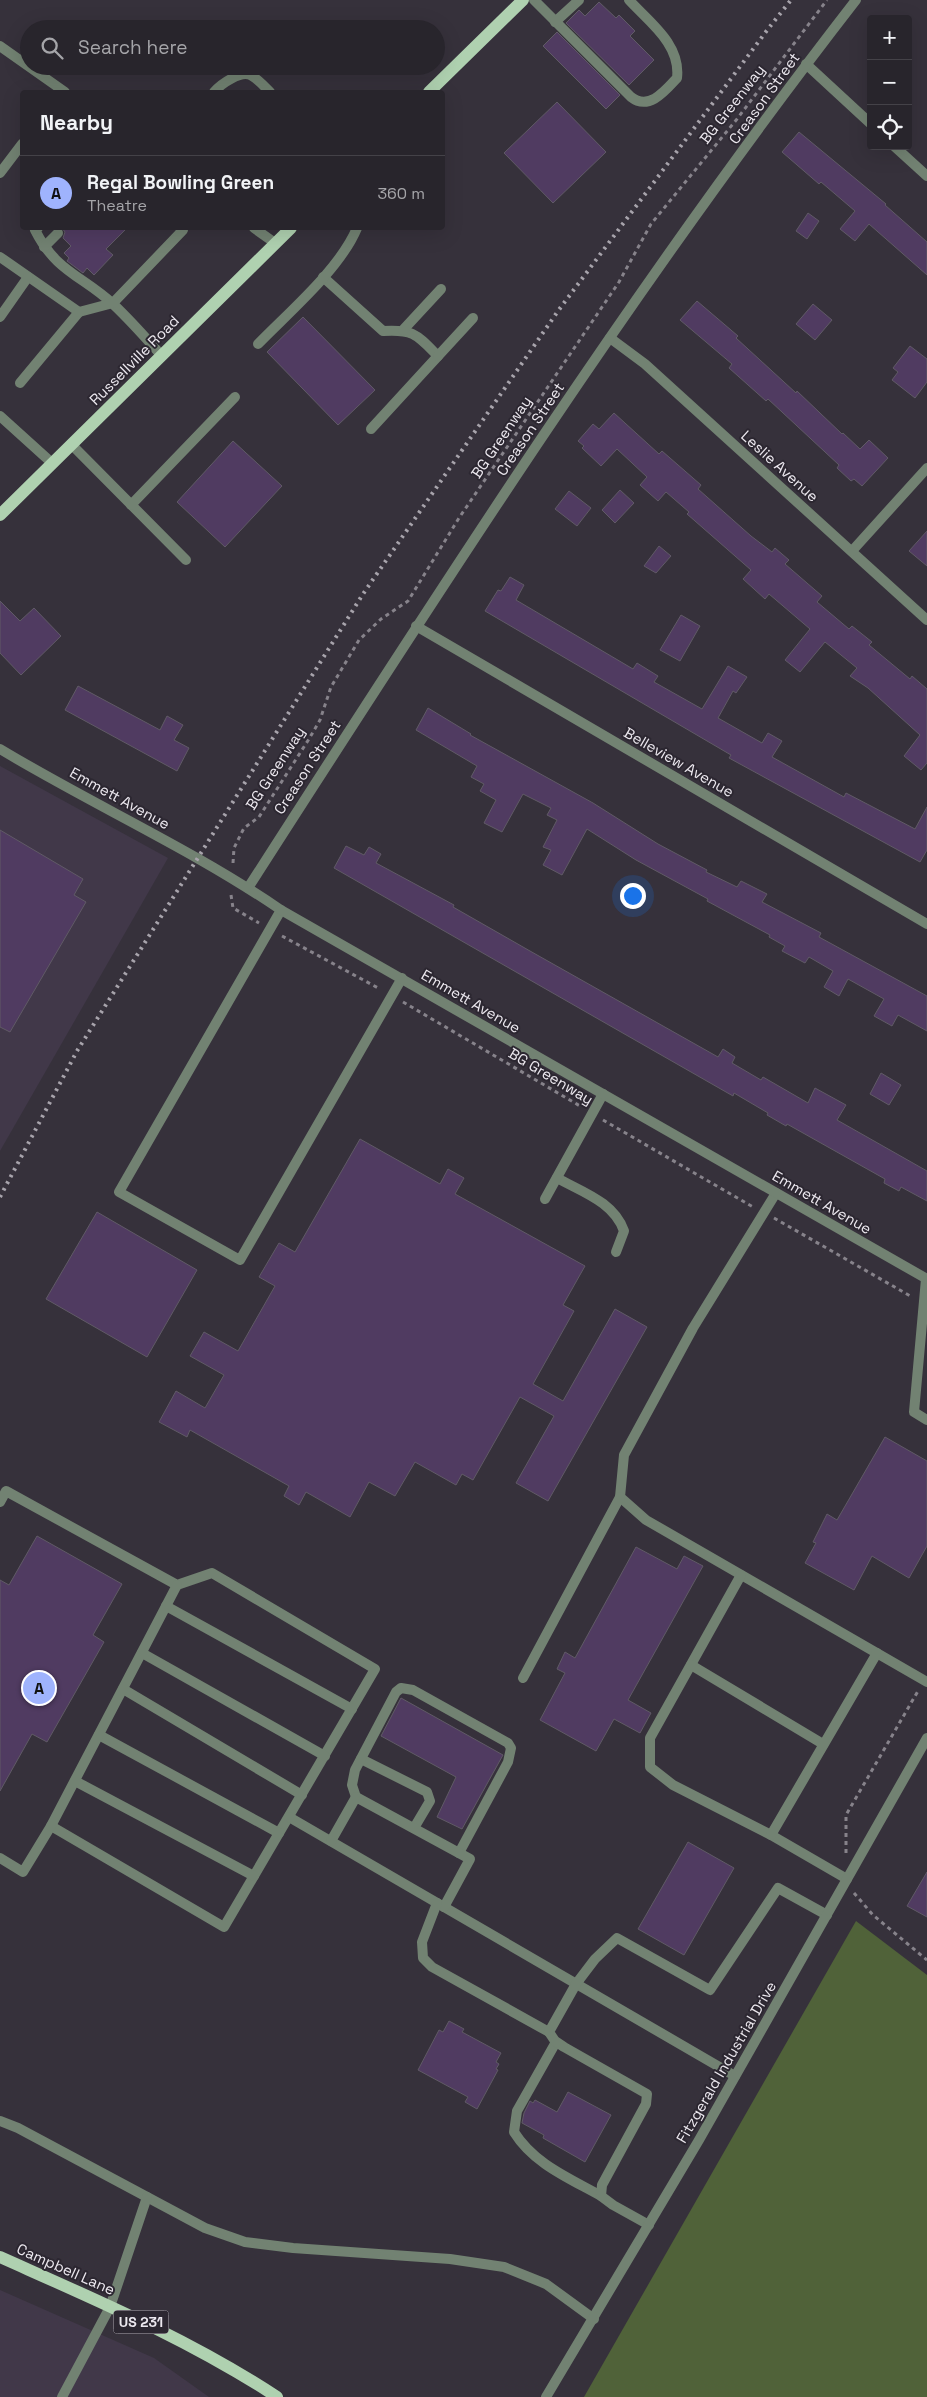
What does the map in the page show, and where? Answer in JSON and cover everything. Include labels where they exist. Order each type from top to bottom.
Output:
[{"type":"main road","points":[[431,90],[523,0]]},
{"type":"main road","name":"Russellville Road","points":[[0,515],[289,230]]},
{"type":"main road","name":"Campbell Lane","points":[[0,2257],[110,2307],[179,2342],[277,2397]]},
{"type":"street","points":[[534,0],[631,97],[642,103],[648,102],[677,78],[678,69],[670,44],[628,0]]},
{"type":"street","points":[[555,22],[579,0]]},
{"type":"street","name":"Creason Street","points":[[248,888],[416,626],[610,338],[806,64],[856,0]]},
{"type":"street","points":[[0,46],[20,61]]},
{"type":"street","points":[[806,64],[867,120]]},
{"type":"street","points":[[40,75],[60,90]]},
{"type":"street","points":[[216,90],[221,84],[242,75]]},
{"type":"street","points":[[251,75],[268,90]]},
{"type":"street","points":[[0,173],[20,147]]},
{"type":"street","points":[[898,150],[927,176]]},
{"type":"street","points":[[35,230],[44,247],[68,272],[113,303],[162,355]]},
{"type":"street","points":[[20,383],[79,312],[113,303],[183,230]]},
{"type":"street","points":[[257,230],[275,243]]},
{"type":"street","points":[[258,344],[323,277],[356,230]]},
{"type":"street","points":[[44,247],[58,233]]},
{"type":"street","points":[[0,257],[79,312]]},
{"type":"street","points":[[0,317],[28,277]]},
{"type":"street","points":[[323,277],[383,330],[403,330],[419,336],[438,356]]},
{"type":"street","points":[[403,330],[441,289]]},
{"type":"street","points":[[371,429],[473,318]]},
{"type":"street","name":"Leslie Avenue","points":[[610,338],[645,364],[927,620]]},
{"type":"street","points":[[131,505],[235,397]]},
{"type":"street","points":[[0,416],[52,463]]},
{"type":"street","points":[[71,444],[186,560]]},
{"type":"street","points":[[852,551],[927,468]]},
{"type":"street","name":"Belleview Avenue","points":[[416,626],[927,924]]},
{"type":"street","name":"Emmett Avenue","points":[[0,749],[232,878],[281,910],[927,1279]]},
{"type":"street","points":[[281,910],[119,1192],[240,1260],[402,978]]},
{"type":"street","points":[[545,1199],[604,1094]]},
{"type":"street","points":[[556,1178],[610,1207],[620,1219],[624,1231],[616,1252]]},
{"type":"street","points":[[524,1678],[620,1497],[624,1455],[693,1328],[776,1194]]},
{"type":"street","points":[[927,1279],[914,1412],[927,1420]]},
{"type":"street","points":[[0,1502],[6,1491],[177,1585]]},
{"type":"street","points":[[620,1497],[646,1520],[927,1682]]},
{"type":"street","points":[[0,1858],[23,1872],[51,1826],[177,1585],[212,1573],[375,1669],[224,1927],[51,1826]]},
{"type":"street","points":[[741,1575],[650,1738],[650,1767],[674,1786],[771,1834],[847,1879]]},
{"type":"street","points":[[166,1606],[352,1709]]},
{"type":"street","points":[[142,1653],[325,1756]]},
{"type":"street","points":[[771,1834],[877,1653]]},
{"type":"street","points":[[691,1665],[824,1744]]},
{"type":"street","points":[[123,1688],[302,1795]]},
{"type":"street","points":[[459,1853],[508,1762],[511,1748],[508,1743],[413,1690],[401,1688],[396,1692],[361,1759],[352,1785],[356,1797],[470,1859],[441,1905],[422,1942],[423,1958],[432,1967],[550,2032],[556,2042],[647,2094],[646,2104],[602,2185],[601,2196]]},
{"type":"street","points":[[99,1735],[279,1833]]},
{"type":"street","name":"Fitzgerald Industrial Drive","points":[[546,2397],[649,2225],[927,1738]]},
{"type":"street","points":[[361,1759],[427,1792],[430,1801],[414,1828]]},
{"type":"street","points":[[75,1781],[254,1876]]},
{"type":"street","points":[[331,1841],[356,1797]]},
{"type":"street","points":[[289,1817],[735,2076]]},
{"type":"street","points":[[550,2032],[576,1984],[595,1959],[617,1938],[710,1990],[778,1888],[827,1915]]},
{"type":"street","points":[[556,2042],[517,2111],[514,2132],[522,2145],[543,2164],[649,2225]]},
{"type":"street","points":[[0,2121],[18,2128],[205,2228],[245,2242],[293,2248],[450,2259],[504,2267],[546,2284],[594,2319]]},
{"type":"street","points":[[62,2397],[110,2307],[147,2197]]},
{"type":"path","name":"BG Greenway","points":[[827,0],[737,119],[651,224],[619,282],[459,518],[408,601],[381,619],[359,640],[331,688],[320,720],[309,739],[259,817],[244,828],[234,848],[230,896],[233,908],[270,930],[392,996],[764,1213],[924,1303]]},
{"type":"shaded area","points":[[0,766],[168,858],[0,1151]]},
{"type":"shaded area","points":[[0,2290],[154,2358],[209,2397],[0,2397]]},
{"type":"green space","points":[[856,1921],[927,1975],[927,2397],[584,2397]]},
{"type":"building","points":[[599,2],[616,18],[619,15],[635,31],[630,36],[654,60],[629,85],[566,23],[579,10],[585,16]]},
{"type":"building","points":[[557,32],[620,95],[606,109],[543,46]]},
{"type":"building","points":[[557,102],[606,152],[553,203],[504,153]]},
{"type":"building","points":[[799,132],[886,204],[927,242],[927,275],[869,224],[855,241],[840,229],[855,211],[821,182],[819,184],[782,152]]},
{"type":"building","points":[[808,213],[819,221],[807,239],[796,231]]},
{"type":"building","points":[[64,230],[125,230],[106,249],[113,255],[94,275],[87,268],[83,273],[67,261],[69,258],[64,253],[71,246],[63,238],[65,232]]},
{"type":"building","points":[[697,301],[738,336],[736,338],[860,449],[869,440],[888,458],[862,486],[854,479],[851,481],[837,468],[839,465],[768,399],[766,401],[729,368],[732,364],[680,320]]},
{"type":"building","points":[[813,304],[832,320],[815,340],[796,324]]},
{"type":"building","points":[[303,317],[375,390],[338,425],[267,352]]},
{"type":"building","points":[[910,346],[927,359],[927,382],[915,398],[892,380],[898,372],[893,368]]},
{"type":"building","points":[[614,413],[659,454],[662,451],[701,485],[698,489],[751,536],[772,552],[775,548],[789,560],[785,564],[822,596],[817,602],[849,629],[852,626],[872,642],[869,645],[910,679],[912,676],[927,689],[927,763],[921,770],[904,756],[920,735],[868,688],[850,676],[857,668],[825,642],[800,672],[785,660],[810,629],[769,594],[765,599],[743,579],[751,570],[687,514],[689,512],[666,492],[658,501],[640,485],[647,477],[617,449],[601,466],[582,448],[584,446],[578,441],[593,424],[599,429]]},
{"type":"building","points":[[233,441],[282,486],[225,547],[177,502]]},
{"type":"building","points":[[620,490],[634,503],[615,523],[602,510]]},
{"type":"building","points":[[569,491],[591,508],[577,526],[555,509]]},
{"type":"building","points":[[927,531],[927,566],[909,551]]},
{"type":"building","points":[[659,546],[671,556],[656,573],[644,566]]},
{"type":"building","points":[[510,577],[524,585],[516,600],[633,669],[637,663],[658,676],[654,682],[702,709],[728,666],[747,677],[736,693],[733,691],[718,718],[762,743],[768,733],[782,741],[772,757],[844,797],[846,793],[915,829],[927,807],[927,850],[920,862],[729,758],[731,755],[485,611],[498,590],[501,591]]},
{"type":"building","points":[[0,601],[20,621],[34,608],[61,636],[21,675],[0,653]]},
{"type":"building","points":[[681,615],[700,626],[680,661],[660,650]]},
{"type":"building","points":[[78,686],[160,730],[167,716],[183,725],[174,740],[189,748],[177,771],[65,710]]},
{"type":"building","points":[[428,708],[470,735],[593,803],[658,844],[707,870],[706,872],[737,887],[741,881],[767,894],[762,902],[821,933],[819,937],[927,996],[927,1031],[898,1015],[892,1026],[874,1016],[884,999],[848,979],[839,996],[824,987],[833,971],[809,957],[805,963],[782,951],[785,946],[769,937],[770,935],[636,860],[587,829],[562,875],[543,865],[551,850],[543,847],[557,820],[547,815],[551,808],[523,794],[502,832],[484,823],[496,800],[480,791],[484,784],[471,777],[477,766],[416,730]]},
{"type":"building","points":[[0,830],[83,879],[74,895],[86,902],[10,1032],[0,1027]]},
{"type":"building","points":[[346,846],[364,855],[369,847],[381,854],[376,863],[454,905],[453,907],[718,1057],[723,1049],[735,1057],[732,1063],[761,1080],[763,1077],[808,1103],[815,1088],[846,1105],[837,1120],[927,1171],[927,1201],[901,1187],[899,1191],[884,1183],[885,1179],[787,1124],[786,1126],[734,1093],[733,1096],[334,868]]},
{"type":"building","points":[[881,1073],[901,1085],[889,1105],[870,1094]]},
{"type":"building","points":[[360,1139],[440,1184],[448,1169],[464,1178],[455,1194],[585,1266],[563,1305],[574,1311],[533,1384],[563,1401],[615,1309],[647,1327],[548,1501],[516,1483],[554,1416],[520,1397],[473,1480],[462,1474],[456,1485],[415,1462],[395,1496],[369,1482],[350,1517],[306,1492],[299,1505],[284,1496],[289,1486],[190,1430],[187,1437],[159,1422],[176,1391],[205,1408],[224,1375],[190,1356],[204,1332],[238,1351],[275,1286],[259,1277],[279,1243],[295,1252]]},
{"type":"building","points":[[97,1212],[197,1270],[147,1357],[46,1299]]},
{"type":"building","points":[[885,1437],[927,1461],[927,1546],[909,1578],[872,1556],[854,1590],[805,1563],[816,1543],[813,1542],[827,1514],[837,1520]]},
{"type":"building","points":[[37,1536],[122,1584],[93,1635],[104,1642],[47,1742],[32,1734],[0,1791],[0,1580],[9,1585]]},
{"type":"building","points":[[636,1547],[677,1569],[684,1556],[703,1566],[628,1700],[651,1713],[640,1733],[614,1719],[596,1751],[540,1720],[565,1673],[557,1669],[565,1652],[575,1658]]},
{"type":"building","points":[[401,1698],[503,1755],[462,1829],[437,1817],[456,1777],[381,1736]]},
{"type":"building","points":[[688,1842],[734,1868],[684,1955],[638,1929]]},
{"type":"building","points":[[927,1872],[927,1917],[907,1906]]},
{"type":"building","points":[[449,2021],[464,2029],[462,2032],[501,2053],[496,2062],[499,2064],[496,2069],[498,2070],[477,2109],[465,2102],[468,2097],[418,2070],[439,2030],[443,2032]]},
{"type":"building","points":[[568,2092],[611,2115],[585,2162],[543,2138],[544,2135],[522,2123],[524,2113],[530,2101],[533,2103],[535,2100],[557,2112]]},
{"type":"railway","points":[[0,1197],[77,1051],[363,594],[558,311],[791,0]]},
{"type":"place","name":"Regal Bowling Green","points":[[39,1688]]}]
